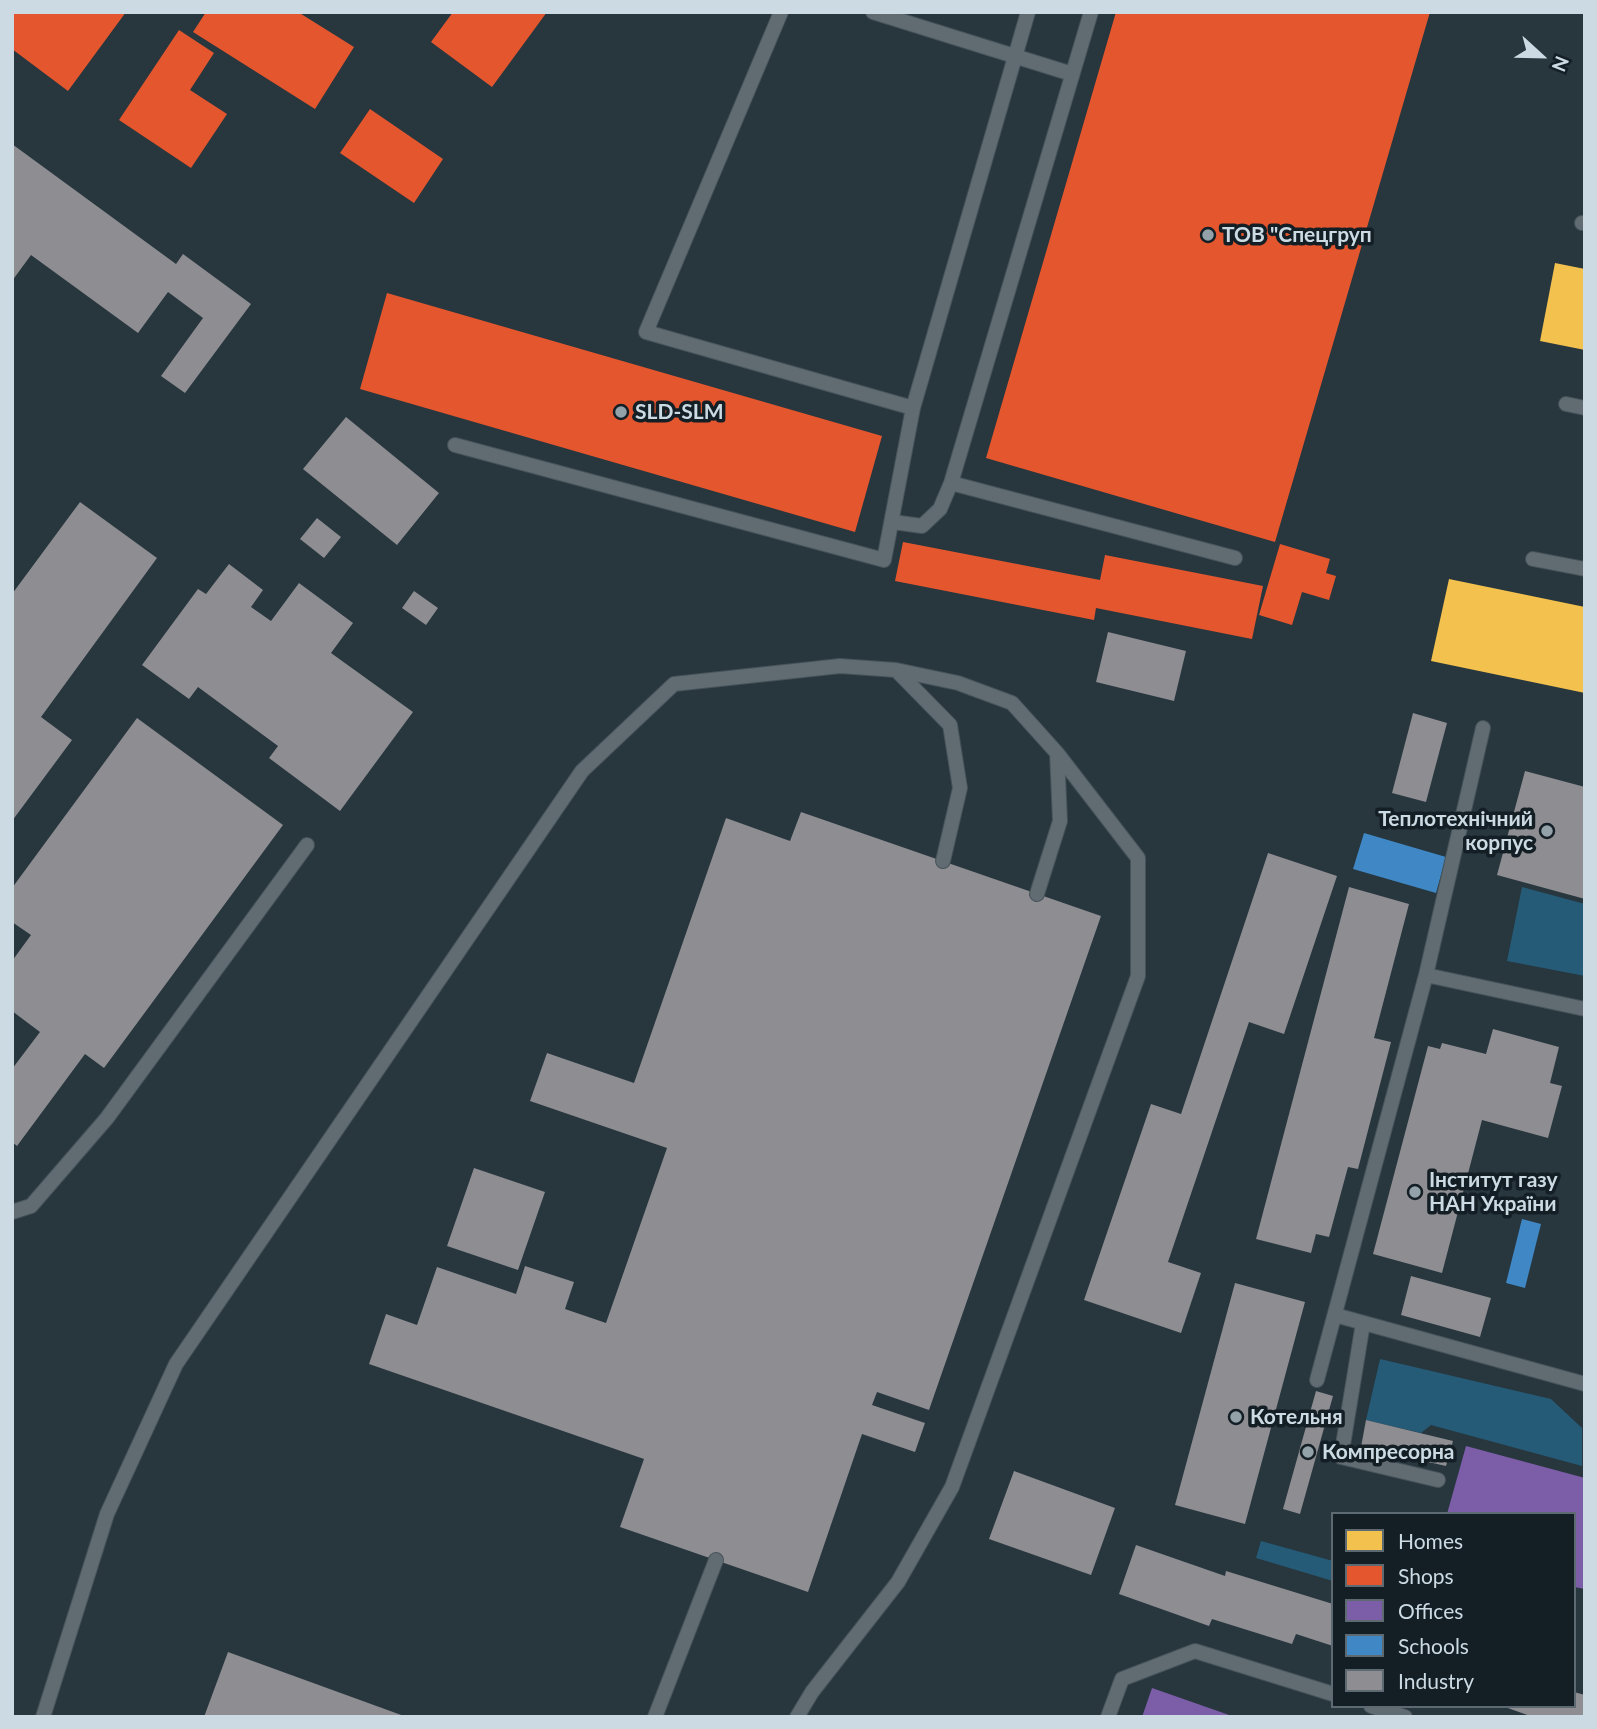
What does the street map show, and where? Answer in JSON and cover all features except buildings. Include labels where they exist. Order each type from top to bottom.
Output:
[{"type":"lane","points":[[781,12],[646,332],[914,408]]},
{"type":"lane","points":[[873,12],[1072,74]]},
{"type":"lane","points":[[455,445],[884,560],[914,408],[1028,12]]},
{"type":"lane","points":[[893,522],[922,526],[940,509],[951,483],[1091,12]]},
{"type":"lane","points":[[1566,404],[1585,408]]},
{"type":"lane","points":[[951,483],[1235,558]]},
{"type":"lane","points":[[1533,559],[1585,569]]},
{"type":"lane","points":[[43,1717],[107,1514],[176,1364],[582,771],[674,684],[840,666],[896,670],[958,683],[1012,703],[1057,752],[1138,858],[1138,976],[952,1487],[898,1582],[812,1692],[797,1717]]},
{"type":"lane","points":[[896,670],[950,725],[960,788],[943,861]]},
{"type":"lane","points":[[1317,1380],[1426,975],[1483,728]]},
{"type":"lane","points":[[1037,894],[1060,821],[1057,752]]},
{"type":"lane","points":[[12,1212],[31,1206],[107,1118],[307,845]]},
{"type":"lane","points":[[1426,975],[1585,1009]]},
{"type":"lane","points":[[1335,1315],[1585,1384]]},
{"type":"lane","points":[[1363,1323],[1340,1457],[1438,1480]]},
{"type":"lane","points":[[655,1717],[716,1560]]},
{"type":"lane","points":[[1108,1717],[1122,1679],[1195,1651],[1331,1693]]},
{"type":"lane","points":[[1377,1708],[1405,1717]]},
{"type":"shaded area","points":[[1522,887],[1585,904],[1585,976],[1507,961]]},
{"type":"shaded area","points":[[1380,1359],[1551,1399],[1582,1428],[1582,1466],[1431,1425],[1421,1433],[1366,1420]]},
{"type":"shaded area","points":[[1261,1541],[1331,1560],[1331,1580],[1256,1558]]},
{"type":"place","name":"ТОВ \"Спецгруп","points":[[1208,235]]},
{"type":"place","name":"SLD-SLM","points":[[621,412]]},
{"type":"place","name":"Теплотехнічний корпус","points":[[1547,831]]},
{"type":"place","name":"Інститут газу НАН України","points":[[1415,1192]]},
{"type":"place","name":"Котельня","points":[[1236,1417]]},
{"type":"place","name":"Компресорна","points":[[1308,1452]]}]
